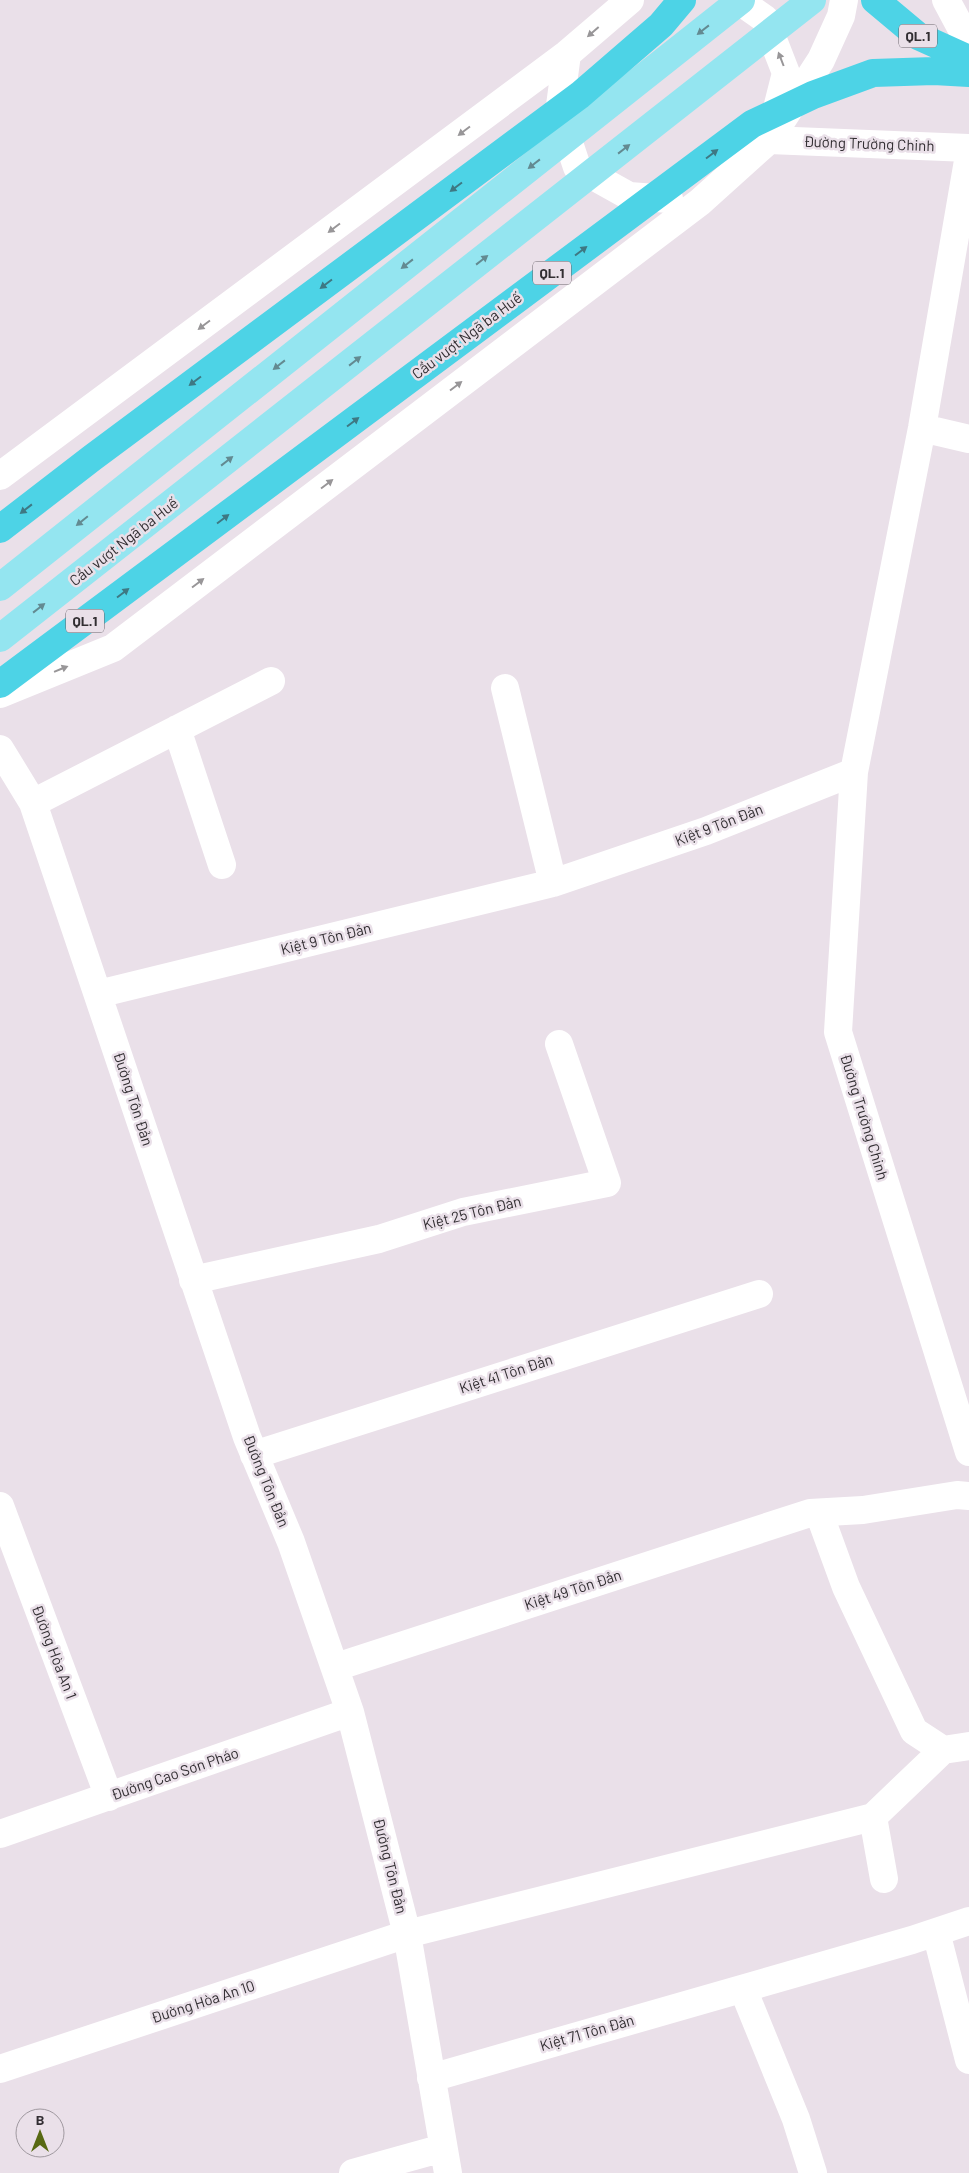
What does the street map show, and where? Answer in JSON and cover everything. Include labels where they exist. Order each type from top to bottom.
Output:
[{"type":"highway","points":[[0,529],[92,458],[580,95],[661,25],[682,0]]},
{"type":"highway","name":"QL.1","points":[[875,0],[918,36],[969,59]]},
{"type":"highway","name":"Cầu vượt Ngã ba Huế","points":[[0,684],[752,124],[813,95],[873,73],[934,71],[969,73]]},
{"type":"main road","points":[[0,587],[739,0]]},
{"type":"main road","name":"Cầu vượt Ngã ba Huế","points":[[0,638],[812,0]]},
{"type":"street","points":[[0,476],[568,54],[630,0]]},
{"type":"street","points":[[739,0],[765,19],[786,73],[768,140]]},
{"type":"street","points":[[0,694],[113,648],[700,202],[768,140],[821,60],[841,16],[844,0]]},
{"type":"street","points":[[946,0],[969,43]]},
{"type":"street","points":[[568,54],[559,113],[577,167],[629,196],[700,202]]},
{"type":"street","name":"Đường Trường Chinh","points":[[768,140],[969,148]]},
{"type":"street","name":"Đường Trường Chinh","points":[[969,155],[922,428],[854,772],[838,1032],[969,1452]]},
{"type":"street","points":[[922,428],[969,439]]},
{"type":"street","points":[[33,803],[271,681]]},
{"type":"street","points":[[505,688],[553,883]]},
{"type":"street","points":[[177,729],[222,865]]},
{"type":"street","name":"Đường Tôn Đản","points":[[0,748],[33,803],[193,1280],[254,1455],[290,1542],[336,1667],[350,1712],[407,1934],[446,2161]]},
{"type":"street","name":"Kiệt 9 Tôn Đản","points":[[98,994],[553,883],[706,831],[854,772]]},
{"type":"street","name":"Kiệt 25 Tôn Đản","points":[[193,1280],[379,1239],[463,1212],[607,1183],[559,1044]]},
{"type":"street","name":"Kiệt 41 Tôn Đản","points":[[254,1455],[759,1294]]},
{"type":"street","name":"Kiệt 49 Tôn Đản","points":[[336,1667],[815,1513],[863,1510],[957,1495],[969,1496]]},
{"type":"street","name":"Đường Hòa An 1","points":[[0,1506],[9,1560],[109,1797]]},
{"type":"street","points":[[815,1513],[846,1587],[914,1731],[943,1750]]},
{"type":"street","name":"Đường Cao Sơn Pháo","points":[[0,1834],[350,1712]]},
{"type":"street","points":[[884,1878],[873,1817],[943,1750],[969,1746]]},
{"type":"street","name":"Đường Hòa An 10","points":[[0,2070],[407,1934],[873,1817]]},
{"type":"street","name":"Kiệt 71 Tôn Đản","points":[[431,2078],[742,1989],[969,1921]]},
{"type":"street","points":[[936,1932],[969,2060]]},
{"type":"street","points":[[742,1989],[796,2119],[814,2173]]},
{"type":"street","points":[[353,2173],[446,2161]]}]
